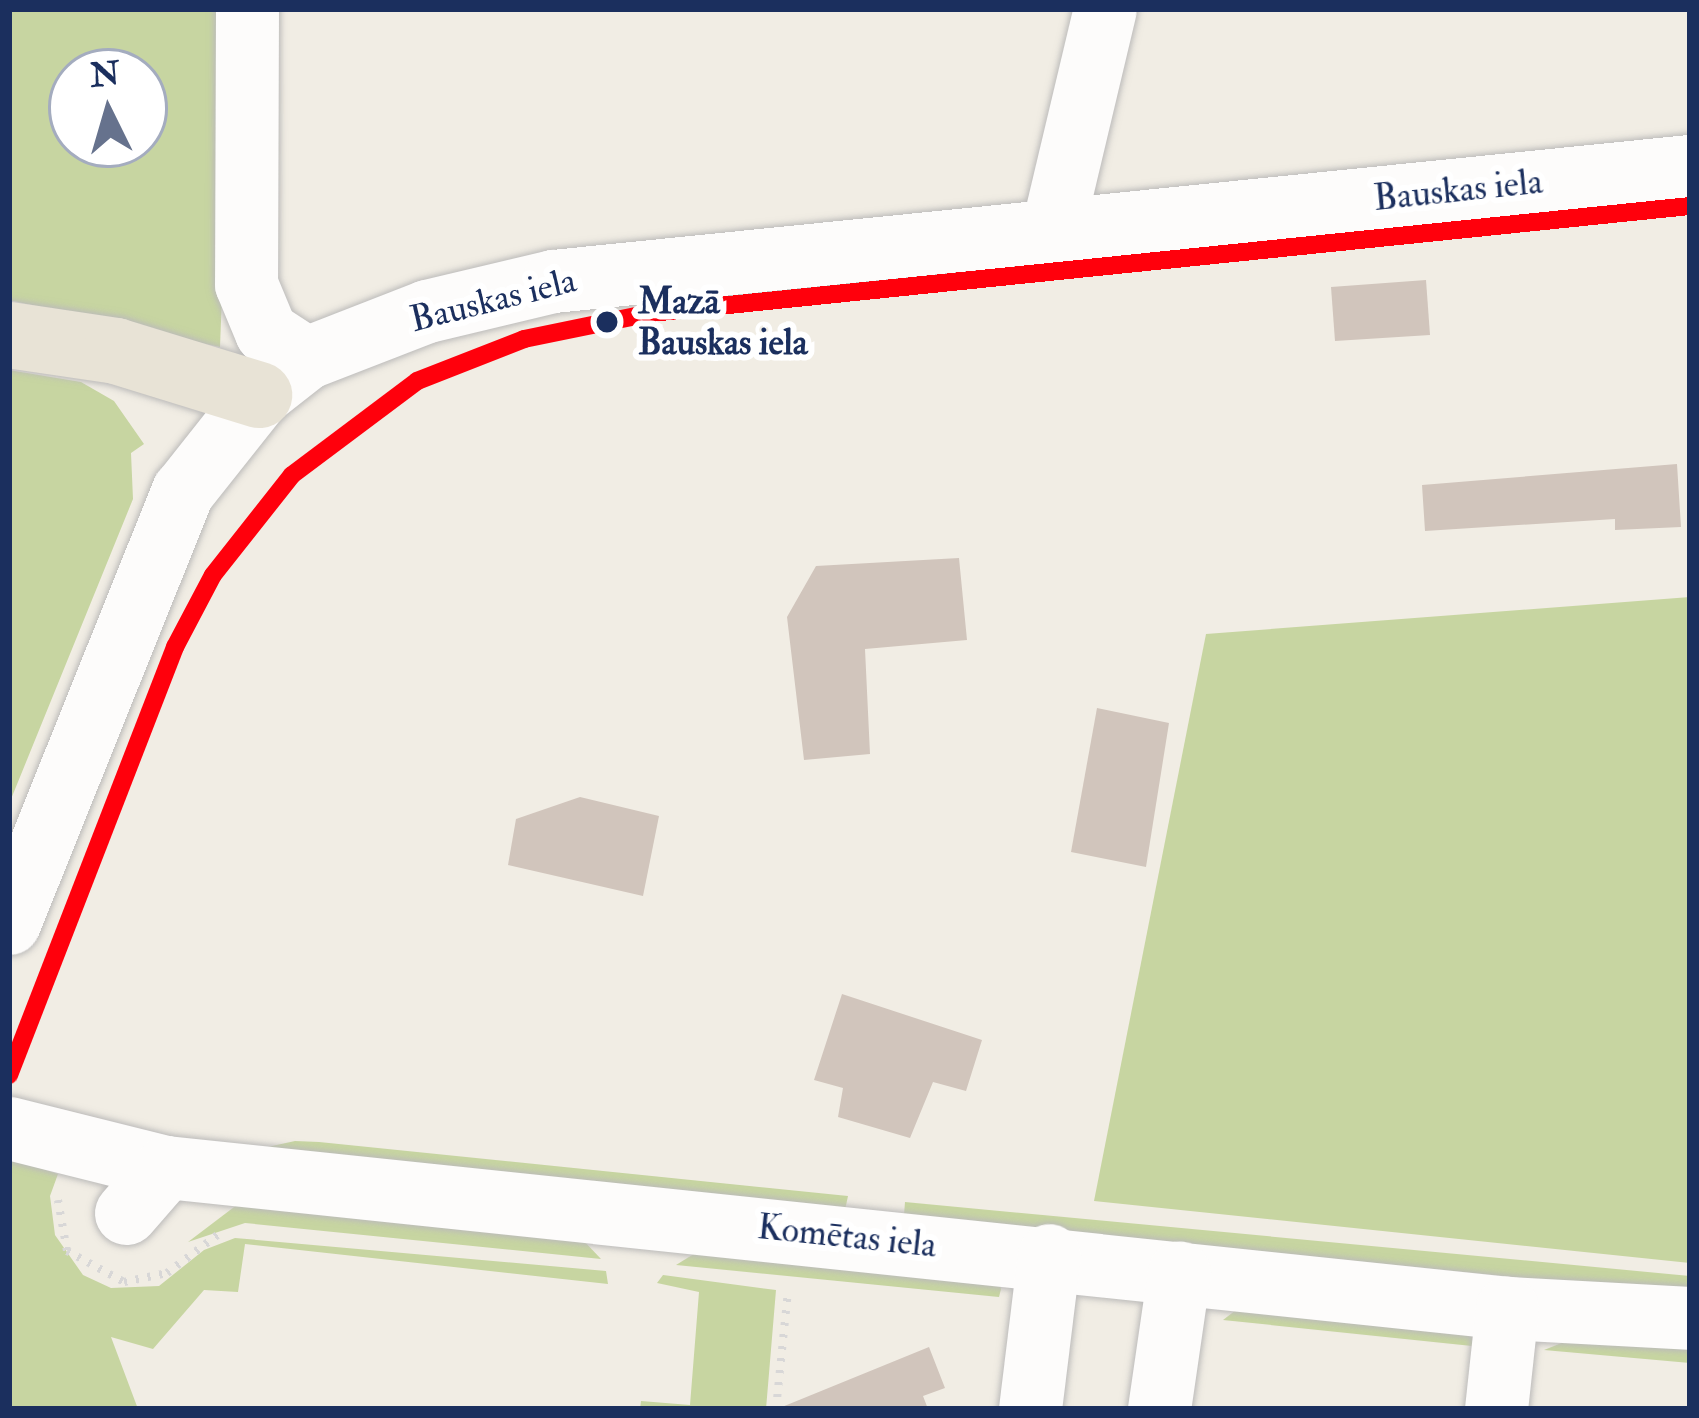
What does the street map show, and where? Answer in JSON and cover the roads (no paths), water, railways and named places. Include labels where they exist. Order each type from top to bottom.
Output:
[{"type":"highway","points":[[9,335],[283,377]]},
{"type":"street","points":[[248,9],[250,308],[266,332],[283,377]]},
{"type":"street","points":[[1052,231],[1105,9]]},
{"type":"street","name":"Bauskas iela","points":[[9,923],[183,491],[283,377],[427,310],[553,281],[1690,166]]},
{"type":"street","name":"Komētas iela","points":[[9,1128],[146,1190],[1049,1255],[1507,1308],[1690,1318]]},
{"type":"street","points":[[1030,1409],[1049,1255]]},
{"type":"street","points":[[1159,1409],[1179,1272]]},
{"type":"street","points":[[1496,1409],[1507,1308]]},
{"type":"place","name":"Mazā Bauskas iela","points":[[607,322]]}]
